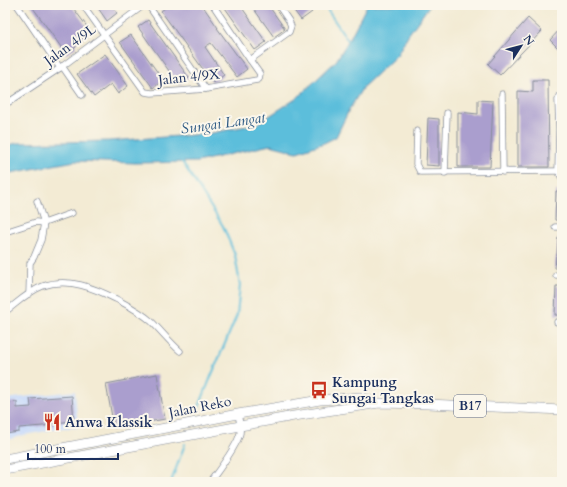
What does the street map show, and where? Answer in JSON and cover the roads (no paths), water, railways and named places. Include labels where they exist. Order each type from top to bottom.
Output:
[{"type":"main road","name":"Jalan Reko","points":[[5,459],[238,414],[320,400],[361,397],[378,403]]},
{"type":"main road","name":"Jalan Reko","points":[[5,470],[240,426],[378,403],[436,404],[562,410]]},
{"type":"street","points":[[17,5],[82,95]]},
{"type":"street","points":[[82,5],[104,35]]},
{"type":"street","name":"Jalan 4/9L","points":[[9,102],[61,67],[144,5]]},
{"type":"street","points":[[148,5],[206,89]]},
{"type":"street","points":[[212,5],[250,60],[289,32],[291,26],[289,21],[278,5]]},
{"type":"street","name":"Jalan 4/9X","points":[[104,35],[145,92],[152,93],[206,89],[259,79],[260,77],[258,72],[250,60]]},
{"type":"street","points":[[562,92],[558,100],[561,129],[558,171],[562,178]]},
{"type":"street","points":[[502,94],[503,172]]},
{"type":"street","points":[[444,173],[447,113]]},
{"type":"street","points":[[417,131],[416,164],[420,172],[558,171]]},
{"type":"street","points":[[29,294],[30,263],[41,240],[44,223],[37,201]]},
{"type":"street","points":[[5,232],[36,222],[44,223],[72,213]]},
{"type":"street","points":[[555,227],[562,227]]},
{"type":"street","points":[[5,312],[41,287],[62,283],[84,285],[134,308],[180,350]]},
{"type":"street","points":[[210,482],[236,444],[240,433],[238,414]]},
{"type":"water","points":[[367,5],[430,5],[408,35],[397,55],[363,87],[349,110],[336,137],[324,143],[297,152],[270,145],[197,162],[135,163],[75,161],[5,174],[5,146],[17,143],[109,141],[207,134],[257,124],[297,98],[336,61]]},
{"type":"waterway","points":[[324,5],[349,42]]},
{"type":"waterway","points":[[181,160],[223,226],[235,255],[240,285],[237,315],[199,407]]},
{"type":"waterway","points":[[171,482],[185,444]]},
{"type":"place","name":"Kampung Sungai Tangkas","points":[[319,390]]},
{"type":"place","name":"Anwa Klassik","points":[[52,422]]},
{"type":"water label","name":"Sungai Langat","points":[[223,123]]}]
